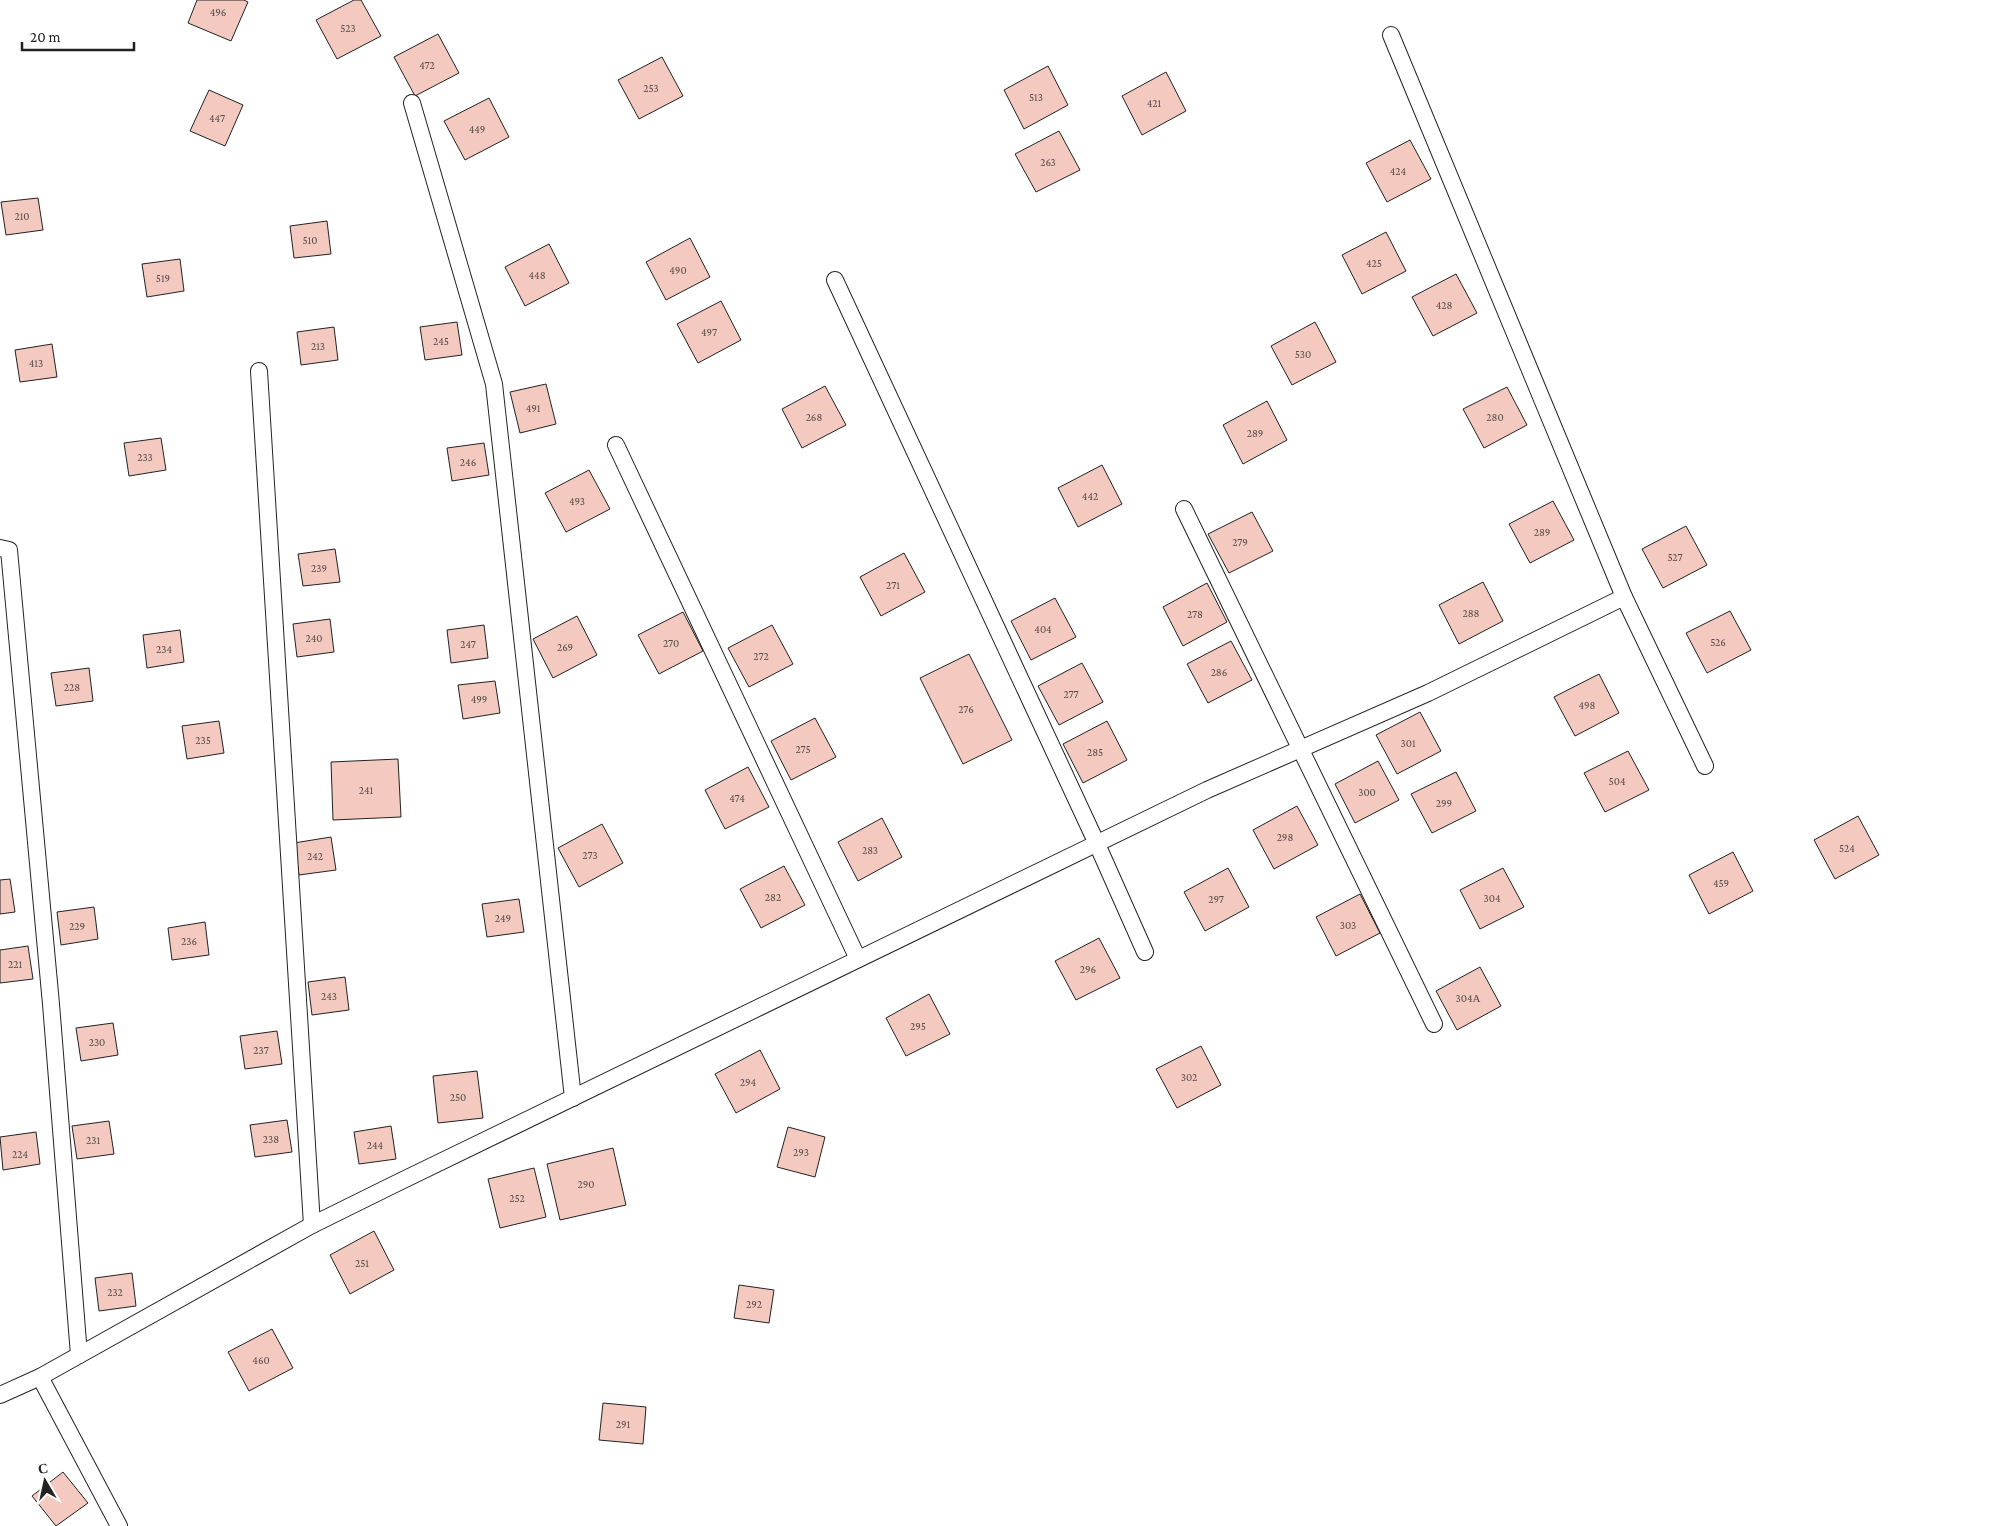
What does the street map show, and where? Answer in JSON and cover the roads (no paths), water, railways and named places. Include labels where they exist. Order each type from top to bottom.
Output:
[{"type":"lane","points":[[1391,35],[1624,597],[1705,766]]},
{"type":"lane","points":[[412,103],[494,384],[573,1098]]},
{"type":"lane","points":[[835,280],[1097,844],[1145,952]]},
{"type":"lane","points":[[259,371],[312,1225]]},
{"type":"lane","points":[[616,444],[858,959]]},
{"type":"lane","points":[[1184,508],[1434,1024]]},
{"type":"lane","points":[[0,548],[9,550],[10,560],[51,1004],[79,1355]]},
{"type":"lane","points":[[0,1395],[40,1377],[312,1225],[1207,790],[1428,693],[1624,597]]},
{"type":"lane","points":[[40,1377],[119,1526]]}]
